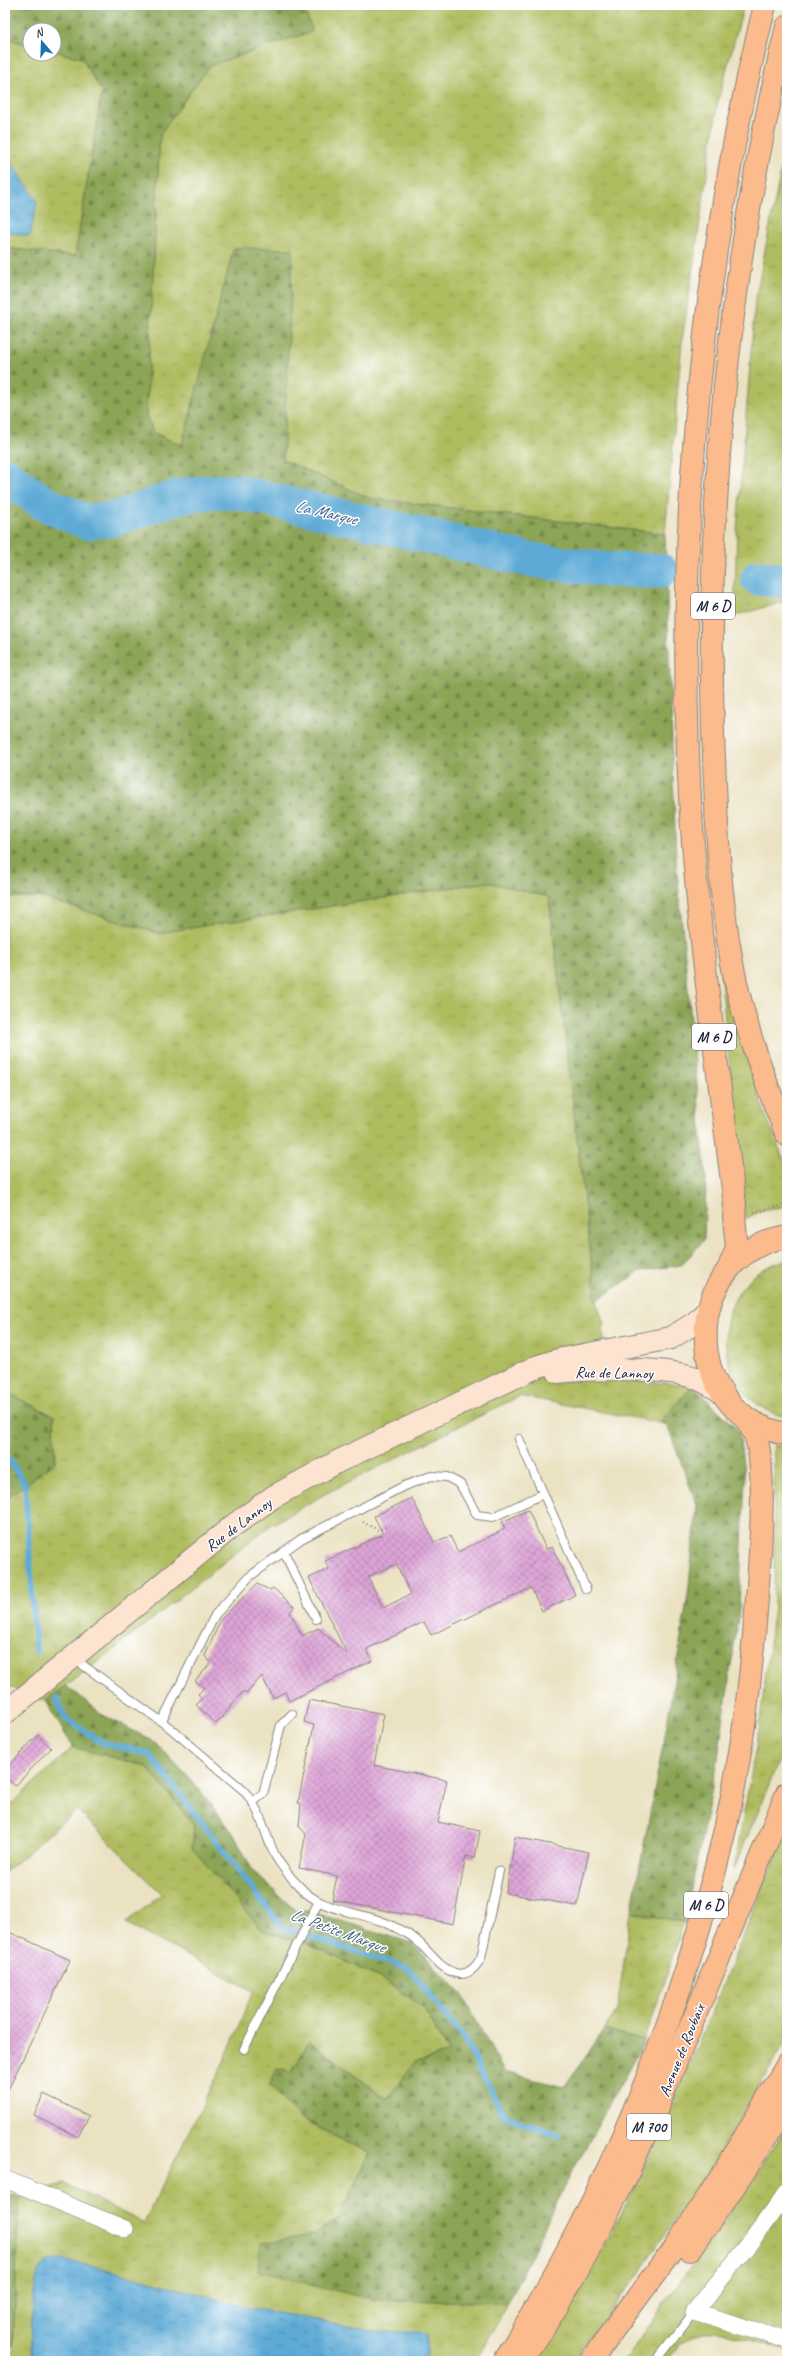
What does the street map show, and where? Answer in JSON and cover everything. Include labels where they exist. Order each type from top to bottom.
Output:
[{"type":"highway","name":"M 6 D","points":[[727,1272],[737,1248],[734,1218],[735,1205],[703,951],[694,849],[688,752],[688,551],[693,460],[708,317],[740,113],[765,5]]},
{"type":"highway","name":"M 6 D","points":[[787,27],[755,177],[728,356],[714,551],[712,690],[719,862],[732,963],[745,1020],[759,1063],[787,1135]]},
{"type":"highway","points":[[787,1237],[757,1247],[746,1254],[727,1272],[719,1284],[708,1310],[704,1339],[706,1353],[715,1381],[722,1393],[742,1414],[767,1428],[787,1434]]},
{"type":"highway","name":"M 6 D","points":[[504,2361],[553,2281],[611,2162],[649,2072],[684,1973],[711,1886],[726,1824],[741,1748],[758,1585],[761,1517],[760,1456],[755,1435],[742,1414]]},
{"type":"highway","name":"Avenue de Roubaix","points":[[522,2361],[571,2282],[626,2177],[656,2110],[787,1793]]},
{"type":"highway","points":[[591,2361],[681,2238],[724,2172],[787,2065]]},
{"type":"highway","points":[[591,2361],[627,2325],[691,2248],[742,2175],[787,2103]]},
{"type":"main road","name":"Rue de Lannoy","points":[[5,1713],[234,1525],[273,1497],[339,1461],[536,1367],[558,1360],[671,1338],[684,1331],[708,1310]]},
{"type":"main road","name":"Rue de Lannoy","points":[[502,1384],[521,1378],[571,1370],[627,1370],[680,1374],[708,1383],[722,1393]]},
{"type":"street","points":[[5,2179],[125,2229]]},
{"type":"street","points":[[787,2192],[749,2244],[694,2312],[787,2340]]},
{"type":"lane","points":[[519,1440],[586,1590]]},
{"type":"lane","points":[[162,1722],[216,1615],[249,1577],[301,1539],[404,1486],[431,1476],[447,1477],[460,1484],[477,1514],[493,1517],[543,1494]]},
{"type":"lane","points":[[284,1552],[316,1620]]},
{"type":"lane","points":[[72,1657],[162,1722],[254,1801],[277,1858],[298,1886],[318,1902],[383,1922],[412,1936],[447,1969],[456,1974],[467,1973],[476,1968],[481,1958],[499,1871]]},
{"type":"lane","points":[[254,1801],[263,1794],[281,1725],[292,1714]]},
{"type":"lane","points":[[244,2049],[318,1902]]},
{"type":"lane","points":[[656,2361],[694,2312]]},
{"type":"path","points":[[351,1512],[354,1518],[378,1530],[389,1526]]},
{"type":"green space","points":[[5,5],[290,5],[303,7],[313,31],[209,66],[160,134],[146,414],[153,433],[182,445],[234,248],[293,249],[283,460],[369,498],[665,534],[676,860],[706,1181],[704,1240],[682,1265],[640,1271],[596,1301],[549,897],[487,882],[158,933],[40,897],[5,897],[5,248],[75,256],[102,92],[82,58],[62,53],[62,22],[22,22],[22,43],[5,38]]},
{"type":"green space","points":[[290,5],[744,5],[718,101],[682,341],[665,534],[369,498],[283,460],[292,249],[234,248],[182,446],[153,433],[146,414],[160,134],[209,66],[312,31],[303,7]]},
{"type":"green space","points":[[5,38],[22,43],[22,62],[62,62],[62,53],[82,58],[102,92],[75,256],[5,248]]},
{"type":"green space","points":[[787,139],[787,601],[734,616],[737,530],[755,301]]},
{"type":"green space","points":[[487,882],[549,897],[596,1301],[603,1321],[605,1378],[693,1385],[660,1423],[520,1396],[323,1495],[271,1525],[107,1655],[45,1701],[5,1685],[5,1499],[55,1462],[54,1416],[5,1392],[5,897],[40,897],[158,933]]},
{"type":"green space","points":[[720,968],[763,1108],[787,1168],[787,1206],[763,1210],[745,1219]]},
{"type":"green space","points":[[787,1260],[787,1417],[760,1406],[741,1388],[729,1365],[726,1339],[729,1313],[741,1290],[760,1271]]},
{"type":"green space","points":[[693,1385],[739,1431],[745,1480],[739,1610],[717,1765],[684,1922],[631,1912],[667,1724],[688,1594],[697,1505],[667,1425],[660,1423]]},
{"type":"green space","points":[[5,1392],[54,1416],[55,1462],[5,1499]]},
{"type":"green space","points":[[774,1445],[787,1447],[787,1741],[734,1869],[759,1730],[774,1605]]},
{"type":"green space","points":[[66,1685],[103,1715],[155,1742],[194,1783],[233,1833],[253,1871],[296,1911],[309,1911],[412,1943],[461,1993],[504,2072],[564,2087],[604,2030],[645,2040],[570,2176],[508,2303],[370,2299],[258,2271],[261,2243],[314,2235],[338,2220],[370,2153],[301,2119],[269,2086],[277,2069],[292,2072],[309,2041],[387,2099],[415,2062],[449,2053],[423,2007],[384,1980],[308,1944],[263,1931],[192,1848],[194,1825],[146,1766],[73,1747],[45,1701]]},
{"type":"green space","points":[[73,1747],[146,1766],[194,1825],[193,1848],[263,1931],[308,1944],[384,1980],[423,2007],[449,2054],[415,2062],[388,2099],[309,2041],[292,2072],[277,2069],[300,2119],[370,2153],[338,2220],[314,2235],[261,2243],[370,2299],[508,2303],[477,2361],[13,2361],[19,2197],[64,2184],[144,2223],[225,2059],[253,1991],[126,1923],[162,1894],[77,1810],[5,1872],[5,1810]]},
{"type":"green space","points":[[787,1828],[787,2039],[718,2157],[631,2284],[572,2361],[537,2361],[563,2320],[633,2192],[711,2014]]},
{"type":"green space","points":[[631,1912],[684,1922],[645,2040],[604,2030],[617,2010]]},
{"type":"green space","points":[[787,2126],[787,2350],[714,2330],[697,2335],[679,2345],[666,2361],[624,2361],[762,2166]]},
{"type":"green space","points":[[5,2192],[19,2197],[13,2347],[5,2345]]},
{"type":"water","points":[[5,153],[37,201],[30,236],[5,231]]},
{"type":"water","points":[[55,2259],[94,2266],[250,2308],[383,2332],[416,2332],[427,2334],[427,2354],[423,2361],[34,2361],[32,2353],[32,2314],[37,2277],[41,2267],[46,2262]]},
{"type":"building","points":[[412,1498],[434,1542],[450,1536],[458,1552],[505,1529],[502,1522],[528,1510],[546,1549],[552,1547],[575,1595],[542,1611],[531,1588],[431,1635],[424,1622],[367,1649],[372,1661],[289,1701],[285,1692],[273,1698],[262,1676],[247,1693],[244,1691],[216,1724],[196,1705],[202,1698],[198,1694],[204,1688],[195,1681],[211,1663],[205,1656],[221,1619],[257,1584],[270,1590],[273,1588],[294,1607],[290,1612],[302,1636],[318,1628],[347,1654],[309,1578],[329,1569],[325,1561],[383,1534],[374,1516]],"holes":[[[396,1564],[411,1594],[383,1608],[368,1577]]]},
{"type":"building","points":[[309,1700],[384,1714],[374,1765],[447,1780],[438,1822],[480,1831],[475,1858],[466,1856],[453,1924],[332,1900],[337,1876],[299,1868],[306,1834],[299,1826],[301,1803],[298,1803],[314,1725],[304,1722]]},
{"type":"building","points":[[38,1735],[51,1748],[15,1786],[5,1776],[5,1770]]},
{"type":"building","points":[[515,1837],[589,1852],[577,1906],[506,1893]]},
{"type":"building","points":[[5,1930],[70,1960],[5,2096]]},
{"type":"building","points":[[44,2094],[89,2116],[78,2137],[34,2115]]},
{"type":"waterway","name":"La Marque","points":[[5,475],[44,503],[86,522],[114,519],[177,497],[208,492],[237,492],[531,560],[610,570],[661,571]]},
{"type":"waterway","name":"La Marque","points":[[758,578],[787,581]]},
{"type":"waterway","name":"La Petite Marque","points":[[5,1453],[25,1484],[36,1651]]},
{"type":"waterway","name":"La Petite Marque","points":[[56,1698],[66,1719],[103,1743],[149,1754],[282,1927],[409,1969],[462,2035],[504,2116],[559,2135]]}]
